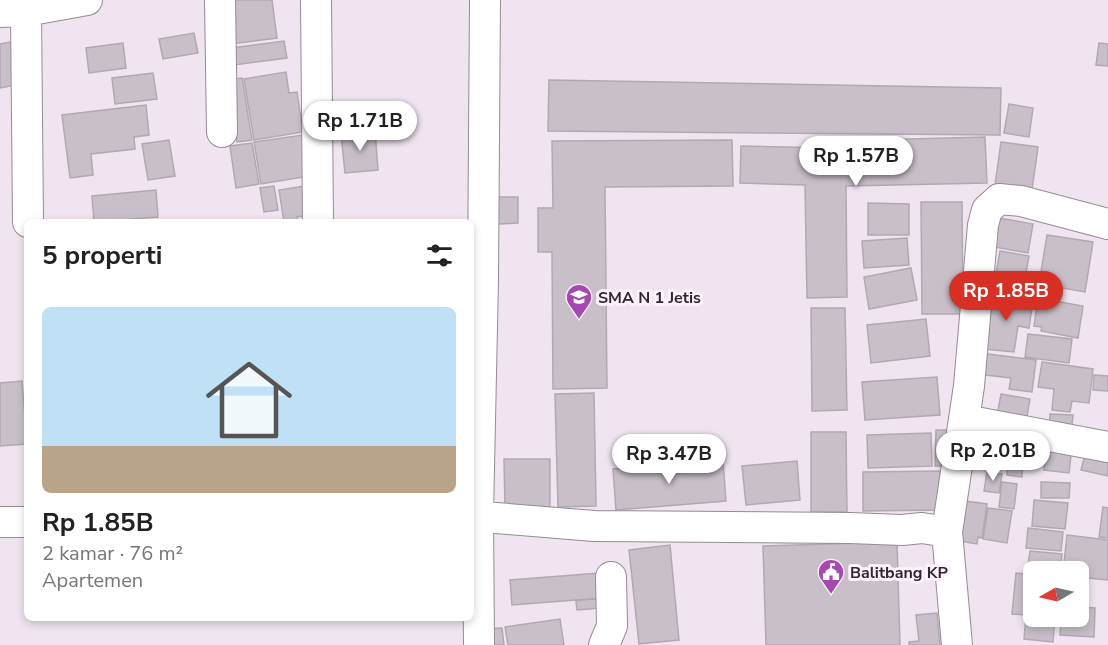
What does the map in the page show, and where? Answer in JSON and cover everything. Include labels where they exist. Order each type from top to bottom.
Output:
[{"type":"street","points":[[28,219],[13,11],[87,0]]},
{"type":"street","points":[[220,0],[222,132]]},
{"type":"street","points":[[316,0],[318,219]]},
{"type":"street","points":[[478,645],[475,516],[483,279],[485,0]]},
{"type":"street","points":[[957,645],[947,532],[964,420],[983,225],[987,210],[999,199],[1021,201],[1108,224]]},
{"type":"street","points":[[964,420],[1108,447]]},
{"type":"street","points":[[475,516],[594,526],[902,530],[922,528],[947,532]]},
{"type":"street","points":[[0,522],[24,522]]},
{"type":"street","points":[[604,645],[612,626],[611,577]]},
{"type":"building","points":[[225,0],[272,0],[277,38],[231,44]]},
{"type":"building","points":[[194,33],[198,53],[163,59],[159,39]]},
{"type":"building","points":[[20,40],[26,83],[0,88],[0,44]]},
{"type":"building","points":[[284,41],[287,58],[234,65],[232,48]]},
{"type":"building","points":[[123,43],[126,68],[89,73],[86,48]]},
{"type":"building","points":[[1099,43],[1108,44],[1108,66],[1096,65]]},
{"type":"building","points":[[286,72],[289,93],[297,92],[303,132],[254,140],[244,79]]},
{"type":"building","points":[[153,73],[157,99],[115,104],[112,78]]},
{"type":"building","points":[[242,78],[252,140],[237,142],[227,80]]},
{"type":"building","points":[[549,80],[1001,88],[1000,135],[548,131]]},
{"type":"building","points":[[1009,104],[1033,108],[1029,137],[1004,133]]},
{"type":"building","points":[[146,105],[149,135],[134,137],[135,149],[91,154],[93,175],[70,178],[62,115]]},
{"type":"building","points":[[375,131],[378,170],[345,173],[341,134]]},
{"type":"building","points":[[303,135],[310,176],[261,184],[254,142]]},
{"type":"building","points":[[985,137],[987,183],[846,186],[847,297],[807,298],[805,185],[740,183],[741,146],[833,148],[833,141]]},
{"type":"building","points":[[169,140],[175,176],[148,180],[142,144]]},
{"type":"building","name":"SMA N 1 Jetis","points":[[732,140],[733,186],[605,187],[607,388],[553,389],[552,252],[538,252],[538,208],[553,208],[552,141]]},
{"type":"building","points":[[1001,142],[1038,147],[1031,197],[994,192]]},
{"type":"building","points":[[252,143],[259,184],[236,188],[230,146]]},
{"type":"building","points":[[310,185],[314,214],[297,217],[297,219],[284,219],[279,190]]},
{"type":"building","points":[[274,186],[278,210],[264,212],[260,188]]},
{"type":"building","points":[[156,190],[158,217],[94,219],[92,196]]},
{"type":"building","points":[[497,197],[518,197],[518,223],[498,224]]},
{"type":"building","points":[[921,202],[962,202],[963,314],[922,314]]},
{"type":"building","points":[[868,203],[909,204],[909,235],[868,235]]},
{"type":"building","points":[[999,218],[1033,224],[1028,253],[994,247]]},
{"type":"building","points":[[1047,235],[1093,242],[1085,292],[1039,284]]},
{"type":"building","points":[[907,238],[909,265],[864,268],[862,241]]},
{"type":"building","points":[[1000,251],[1029,256],[1024,284],[995,279]]},
{"type":"building","points":[[911,268],[917,300],[869,309],[864,277]]},
{"type":"building","points":[[991,295],[1033,301],[1029,328],[1018,326],[1014,352],[984,349]]},
{"type":"building","points":[[1038,298],[1083,306],[1078,338],[1041,331],[1042,327],[1034,326]]},
{"type":"building","points":[[811,308],[845,308],[847,410],[812,411]]},
{"type":"building","points":[[926,319],[930,356],[871,363],[867,325]]},
{"type":"building","points":[[1028,334],[1072,339],[1069,363],[1025,357]]},
{"type":"building","points":[[980,353],[1036,360],[1032,392],[1009,389],[1011,378],[977,374]]},
{"type":"building","points":[[1042,362],[1093,369],[1089,403],[1072,401],[1070,412],[1052,410],[1054,389],[1038,387]]},
{"type":"building","points":[[1094,375],[1108,376],[1108,391],[1093,390]]},
{"type":"building","points":[[937,377],[940,415],[865,420],[862,382]]},
{"type":"building","points":[[22,381],[24,444],[0,446],[0,383]]},
{"type":"building","points":[[594,393],[596,506],[558,507],[555,394]]},
{"type":"building","points":[[1001,394],[1030,399],[1025,427],[996,421]]},
{"type":"building","points":[[1050,414],[1073,415],[1071,435],[1049,433]]},
{"type":"building","points":[[936,430],[954,430],[954,466],[935,466]]},
{"type":"building","points":[[811,432],[846,432],[847,512],[811,512]]},
{"type":"building","points":[[931,433],[932,466],[868,468],[867,435]]},
{"type":"building","points":[[971,437],[1006,442],[1001,470],[967,464]]},
{"type":"building","points":[[1047,444],[1072,447],[1069,473],[1044,470]]},
{"type":"building","points":[[1009,445],[1024,446],[1022,477],[1007,475]]},
{"type":"building","points":[[1087,447],[1108,452],[1108,476],[1081,470]]},
{"type":"building","points":[[504,459],[550,459],[550,508],[505,507]]},
{"type":"building","points":[[723,461],[726,501],[616,510],[613,469]]},
{"type":"building","points":[[797,461],[800,500],[746,505],[742,466]]},
{"type":"building","points":[[940,471],[941,510],[863,511],[863,472]]},
{"type":"building","points":[[987,472],[1002,474],[999,493],[984,491]]},
{"type":"building","points":[[1002,482],[1017,484],[1014,509],[999,507]]},
{"type":"building","points":[[1041,482],[1070,483],[1069,498],[1041,498]]},
{"type":"building","points":[[958,500],[987,504],[982,538],[978,537],[977,544],[952,540]]},
{"type":"building","points":[[1034,500],[1068,503],[1065,529],[1032,526]]},
{"type":"building","points":[[1103,507],[1108,508],[1108,538],[1099,537]]},
{"type":"building","points":[[988,508],[1012,511],[1007,543],[983,539]]},
{"type":"building","points":[[1028,528],[1063,532],[1061,551],[1026,548]]},
{"type":"building","points":[[1067,535],[1108,540],[1108,580],[1089,578],[1089,561],[1064,561]]},
{"type":"building","name":"Balitbang KP","points":[[897,542],[900,645],[766,645],[763,546]]},
{"type":"building","points":[[670,545],[679,640],[639,644],[629,550]]},
{"type":"building","points":[[1030,551],[1062,554],[1061,561],[1029,561]]},
{"type":"building","points":[[599,573],[601,598],[512,605],[510,580]]},
{"type":"building","points":[[1016,573],[1023,574],[1023,615],[1012,614]]},
{"type":"building","points":[[598,598],[600,608],[577,610],[576,601]]},
{"type":"building","points":[[1089,608],[1095,608],[1094,637],[1060,635],[1060,627],[1089,627]]},
{"type":"building","points":[[937,613],[940,645],[909,645],[909,642],[919,641],[916,615]]},
{"type":"building","points":[[560,619],[564,645],[508,645],[505,627]]},
{"type":"building","points":[[1025,627],[1054,627],[1053,642],[1024,639]]},
{"type":"building","points":[[502,628],[504,645],[484,645],[483,629]]},
{"type":"place","name":"SMA N 1 Jetis","points":[[579,320]]},
{"type":"place","name":"Balitbang KP","points":[[831,595]]}]
